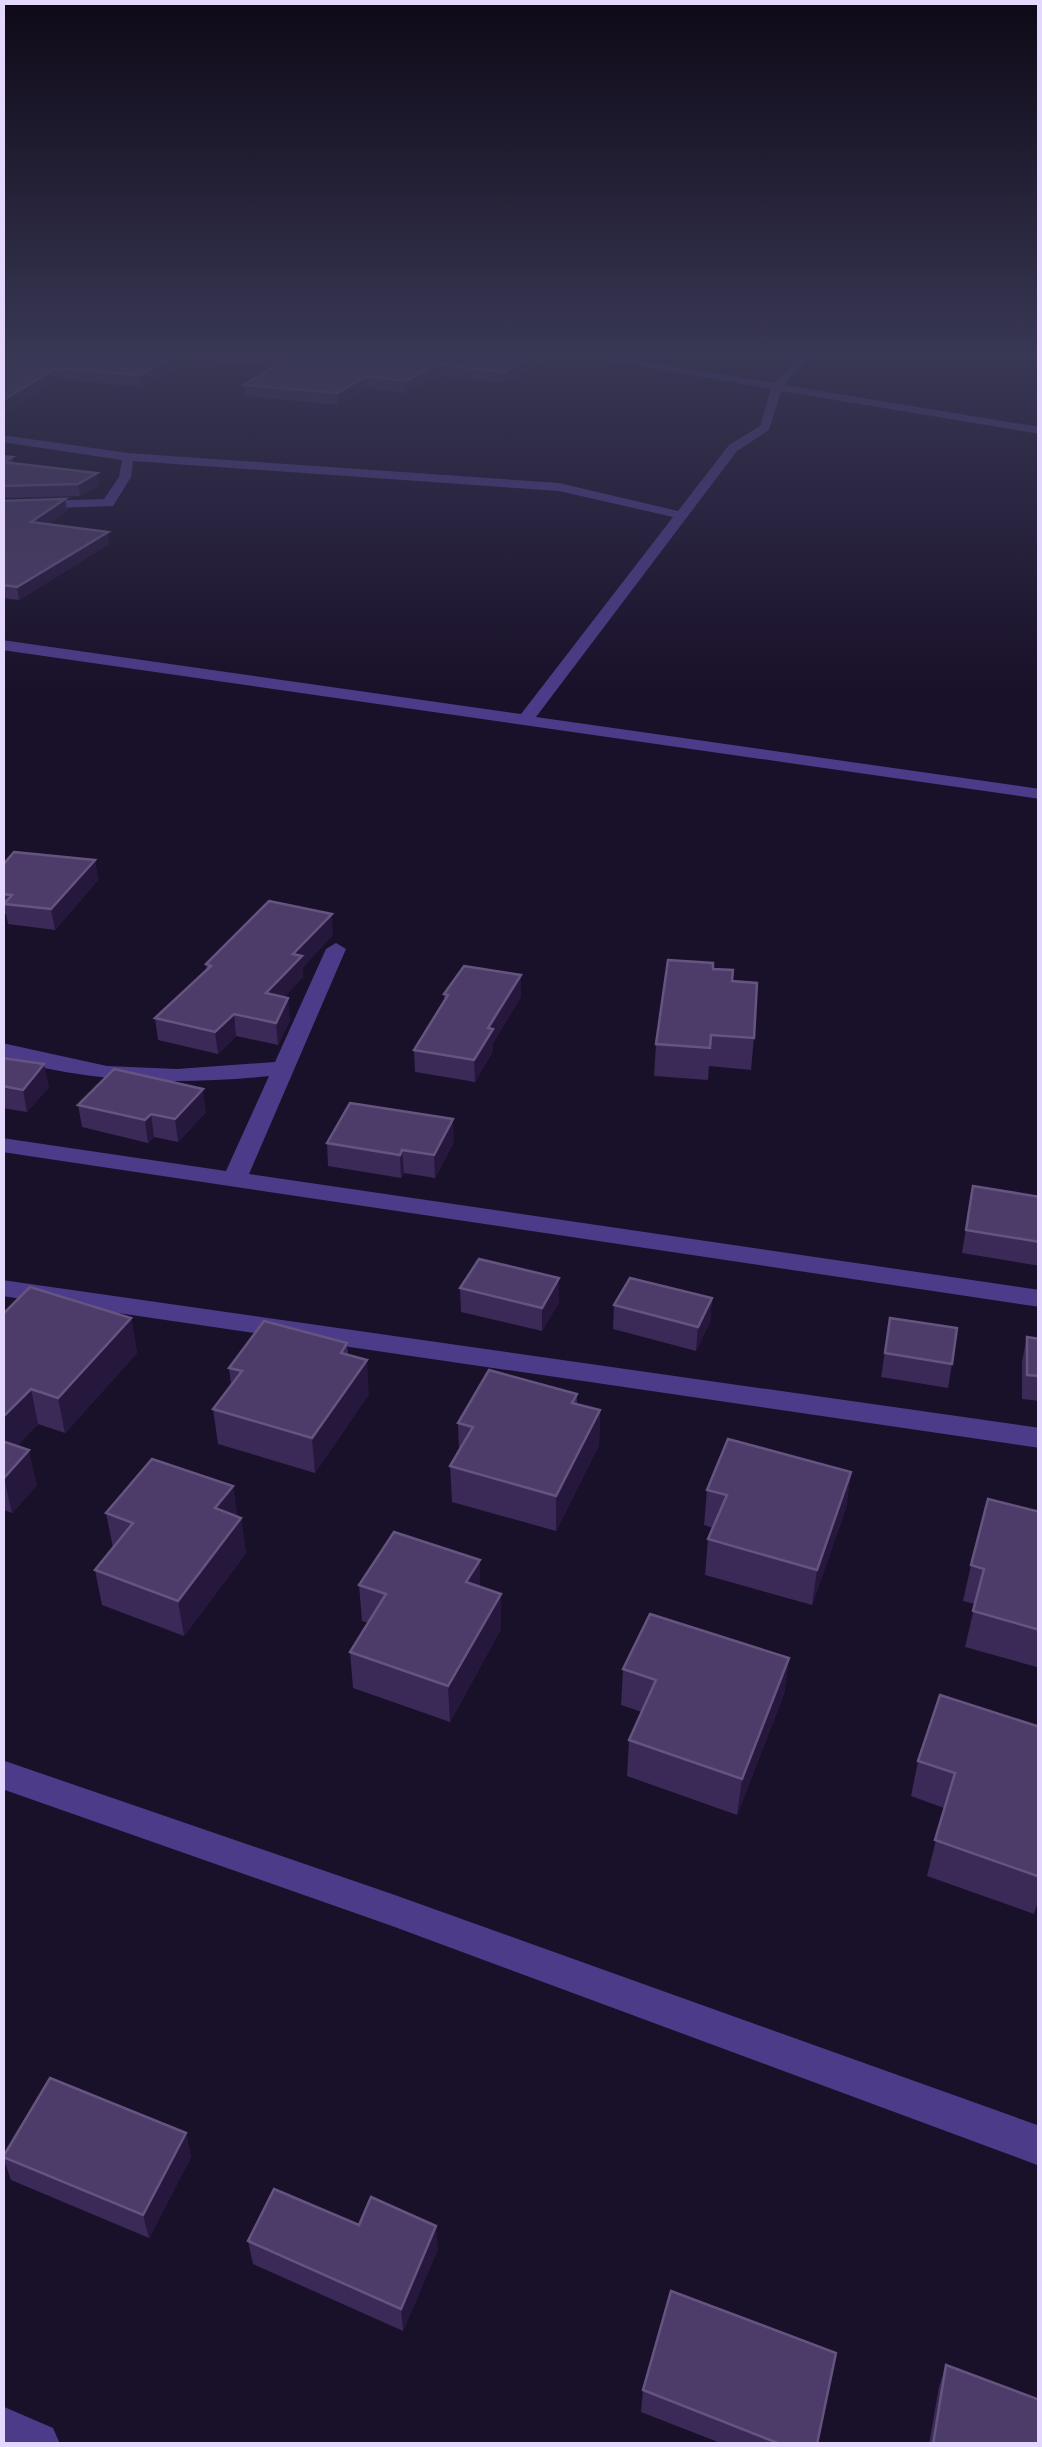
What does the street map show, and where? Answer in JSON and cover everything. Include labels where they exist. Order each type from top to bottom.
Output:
[{"type":"street","points":[[2,506],[108,502],[126,477],[127,464]]},
{"type":"street","points":[[232,464],[560,487],[611,496],[682,516]]},
{"type":"street","points":[[524,720],[589,632],[645,568],[721,464]]},
{"type":"street","points":[[2,646],[1040,794]]},
{"type":"street","points":[[235,1180],[336,949]]},
{"type":"street","points":[[2,1050],[37,1062],[140,1078],[186,1078],[284,1068]]},
{"type":"street","points":[[2,1145],[1040,1299]]},
{"type":"street","points":[[2,1288],[1040,1438]]},
{"type":"street","points":[[2,1774],[1040,2146]]},
{"type":"street","points":[[2,2428],[37,2444]]},
{"type":"building","points":[[2,464],[97,473],[78,484],[2,486]]},
{"type":"building","points":[[65,499],[31,522],[108,532],[17,587],[2,585],[2,501]]},
{"type":"building","points":[[14,852],[95,860],[51,909],[4,904],[12,895],[2,894],[2,866]]},
{"type":"building","points":[[269,901],[332,914],[293,954],[302,956],[266,993],[288,998],[276,1023],[234,1014],[215,1032],[155,1018],[211,966],[206,964]]},
{"type":"building","points":[[668,960],[713,963],[713,969],[733,970],[732,981],[757,983],[754,1038],[711,1035],[710,1048],[656,1044]]},
{"type":"building","points":[[464,966],[521,975],[488,1028],[493,1029],[474,1060],[414,1050],[448,995],[444,994]]},
{"type":"building","points":[[2,1058],[44,1064],[23,1090],[2,1086]]},
{"type":"building","points":[[114,1069],[203,1089],[175,1119],[151,1114],[145,1120],[78,1105]]},
{"type":"building","points":[[350,1103],[453,1119],[434,1155],[402,1150],[400,1155],[327,1143]]},
{"type":"building","points":[[973,1186],[1040,1197],[1040,1242],[966,1230]]},
{"type":"building","points":[[479,1259],[559,1278],[542,1308],[460,1288]]},
{"type":"building","points":[[630,1278],[712,1298],[698,1327],[614,1305]]},
{"type":"building","points":[[30,1287],[131,1318],[58,1398],[31,1389],[2,1418],[2,1315]]},
{"type":"building","points":[[890,1318],[957,1328],[952,1364],[885,1353]]},
{"type":"building","points":[[264,1321],[347,1343],[341,1353],[367,1360],[312,1438],[213,1409],[242,1371],[229,1368]]},
{"type":"building","points":[[1027,1337],[1040,1339],[1040,1376],[1027,1375]]},
{"type":"building","points":[[489,1370],[577,1394],[572,1403],[600,1410],[556,1496],[450,1466],[473,1427],[458,1423]]},
{"type":"building","points":[[728,1439],[851,1472],[817,1570],[708,1539],[727,1495],[707,1490]]},
{"type":"building","points":[[2,1441],[29,1450],[4,1478],[2,1477]]},
{"type":"building","points":[[152,1459],[233,1486],[215,1508],[241,1518],[178,1601],[95,1570],[133,1523],[106,1513]]},
{"type":"building","points":[[988,1499],[1040,1512],[1040,1630],[973,1611],[984,1569],[971,1565]]},
{"type":"building","points":[[394,1532],[480,1560],[466,1582],[501,1594],[448,1686],[350,1652],[386,1594],[359,1585]]},
{"type":"building","points":[[650,1614],[789,1658],[742,1779],[629,1740],[656,1680],[623,1669]]},
{"type":"building","points":[[940,1695],[1040,1727],[1040,1877],[935,1840],[955,1773],[918,1761]]},
{"type":"building","points":[[50,2078],[186,2133],[143,2215],[3,2157]]},
{"type":"building","points":[[274,2189],[359,2225],[371,2197],[436,2226],[401,2309],[248,2241]]},
{"type":"building","points":[[671,2291],[836,2353],[817,2444],[780,2444],[643,2390]]},
{"type":"building","points":[[946,2365],[1040,2400],[1040,2444],[933,2444]]}]
